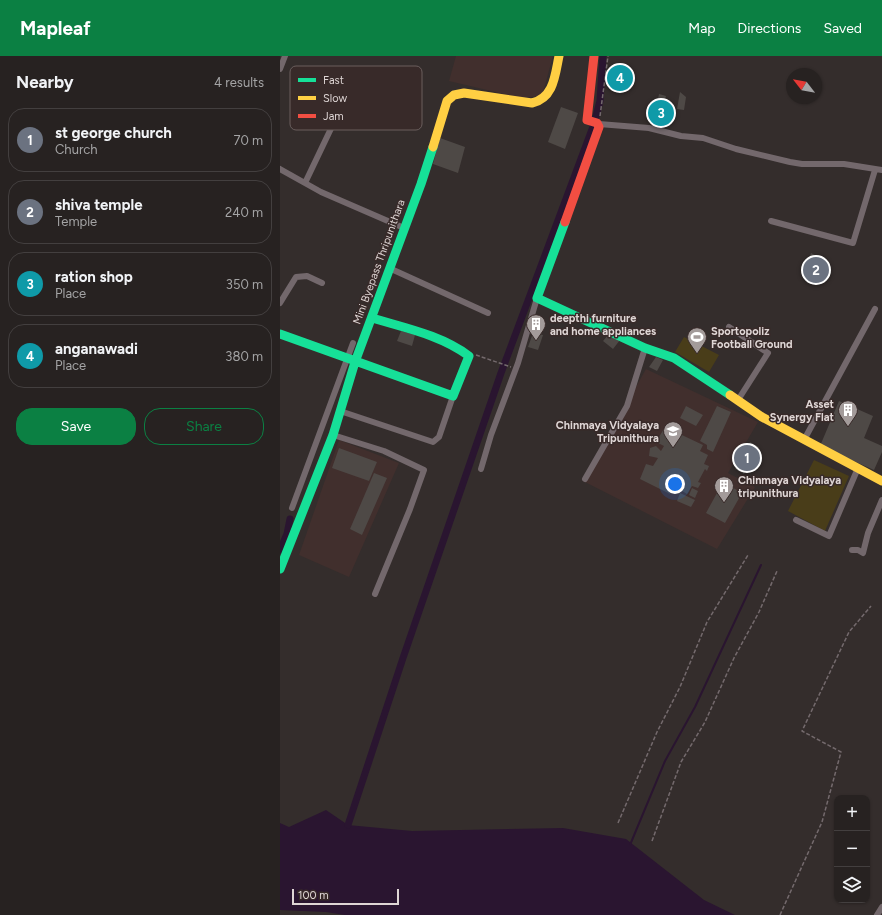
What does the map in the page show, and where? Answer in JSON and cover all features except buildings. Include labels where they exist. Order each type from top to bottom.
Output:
[{"type":"street","points":[[280,69],[285,56]]},
{"type":"street","name":"Mini Byepass Thripunithara","points":[[280,569],[333,435],[351,361],[372,318],[389,268],[421,184],[444,108],[450,98],[454,95],[464,93],[532,103],[542,101],[545,99],[552,86],[559,56]]},
{"type":"street","points":[[594,56],[587,120],[596,123],[648,128],[681,136],[703,138],[736,149],[790,162],[802,164],[844,164],[879,170],[853,243],[771,221]]},
{"type":"street","points":[[480,469],[518,362],[537,298],[596,123]]},
{"type":"street","points":[[305,183],[330,130]]},
{"type":"street","points":[[280,169],[320,192],[404,228]]},
{"type":"street","points":[[389,268],[488,313]]},
{"type":"street","points":[[280,303],[296,277],[307,276],[322,283]]},
{"type":"street","points":[[537,298],[645,348],[674,358],[738,400],[762,418],[882,481]]},
{"type":"street","points":[[804,440],[875,309]]},
{"type":"street","points":[[328,413],[339,414],[433,442],[439,437],[469,356],[463,351],[437,340],[372,318]]},
{"type":"street","points":[[729,327],[768,353],[738,400]]},
{"type":"street","points":[[280,334],[351,361],[453,396]]},
{"type":"street","points":[[292,508],[328,413],[351,361],[353,343]]},
{"type":"street","points":[[585,479],[626,406],[645,348]]},
{"type":"street","points":[[333,435],[384,451],[424,470],[410,509],[375,594]]},
{"type":"street","points":[[796,520],[829,536],[858,468]]},
{"type":"street","points":[[852,550],[858,550],[863,553],[868,533],[882,500]]},
{"type":"street","points":[[877,915],[882,907]]},
{"type":"path","points":[[596,123],[608,56]]},
{"type":"path","points":[[490,360],[515,368]]},
{"type":"path","points":[[618,823],[657,732],[680,687],[707,622],[748,555]]},
{"type":"path","points":[[652,841],[681,762],[705,722],[734,658],[760,612],[777,570]]},
{"type":"path","points":[[780,915],[822,822],[841,752],[802,731],[849,632],[871,606]]},
{"type":"shaded area","points":[[456,56],[553,56],[542,96],[521,98],[449,81]]},
{"type":"shaded area","name":"Sportopoliz Football Ground","points":[[684,337],[719,355],[709,372],[675,352]]},
{"type":"shaded area","name":"Chinmaya Vidyalaya Tripunithura","points":[[646,369],[758,422],[728,473],[755,487],[717,549],[583,481]]},
{"type":"shaded area","points":[[339,440],[399,463],[349,577],[299,555]]},
{"type":"shaded area","points":[[814,460],[849,476],[825,531],[788,511]]},
{"type":"shaded area","points":[[326,810],[348,825],[412,831],[563,828],[626,839],[704,900],[735,915],[345,915],[326,912],[280,910],[280,823],[289,827]]},
{"type":"waterway","points":[[348,825],[403,658],[501,373],[594,124],[600,101],[603,56]]},
{"type":"waterway","points":[[280,550],[287,534],[290,519]]},
{"type":"waterway","points":[[630,845],[665,761],[695,707],[761,565]]},
{"type":"traffic: fast","points":[[280,569],[333,435],[355,362],[421,184],[433,147]]},
{"type":"traffic: fast","points":[[565,222],[537,298],[645,348],[674,358],[730,395]]},
{"type":"traffic: fast","points":[[280,334],[453,396],[469,356],[435,337],[372,318]]},
{"type":"traffic: slow","points":[[433,147],[447,101],[454,95],[464,93],[532,103],[545,96],[549,91],[552,85],[559,56]]},
{"type":"traffic: slow","points":[[730,395],[762,417],[882,481]]},
{"type":"traffic: jam","points":[[565,222],[599,127],[597,123],[587,120],[594,56]]},
{"type":"place","name":"anganawadi","points":[[620,78]]},
{"type":"place","name":"ration shop","points":[[661,113]]},
{"type":"place","name":"shiva temple","points":[[816,270]]},
{"type":"place","name":"deepthi furniture and home appliances","points":[[536,341]]},
{"type":"place","name":"Sportopoliz Football Ground","points":[[697,354]]},
{"type":"place","name":"Asset Synergy Flat","points":[[848,427]]},
{"type":"place","name":"Chinmaya Vidyalaya Tripunithura","points":[[673,448]]},
{"type":"place","name":"st george church","points":[[747,458]]},
{"type":"place","name":"Chinmaya Vidyalaya tripunithura","points":[[724,503]]}]
